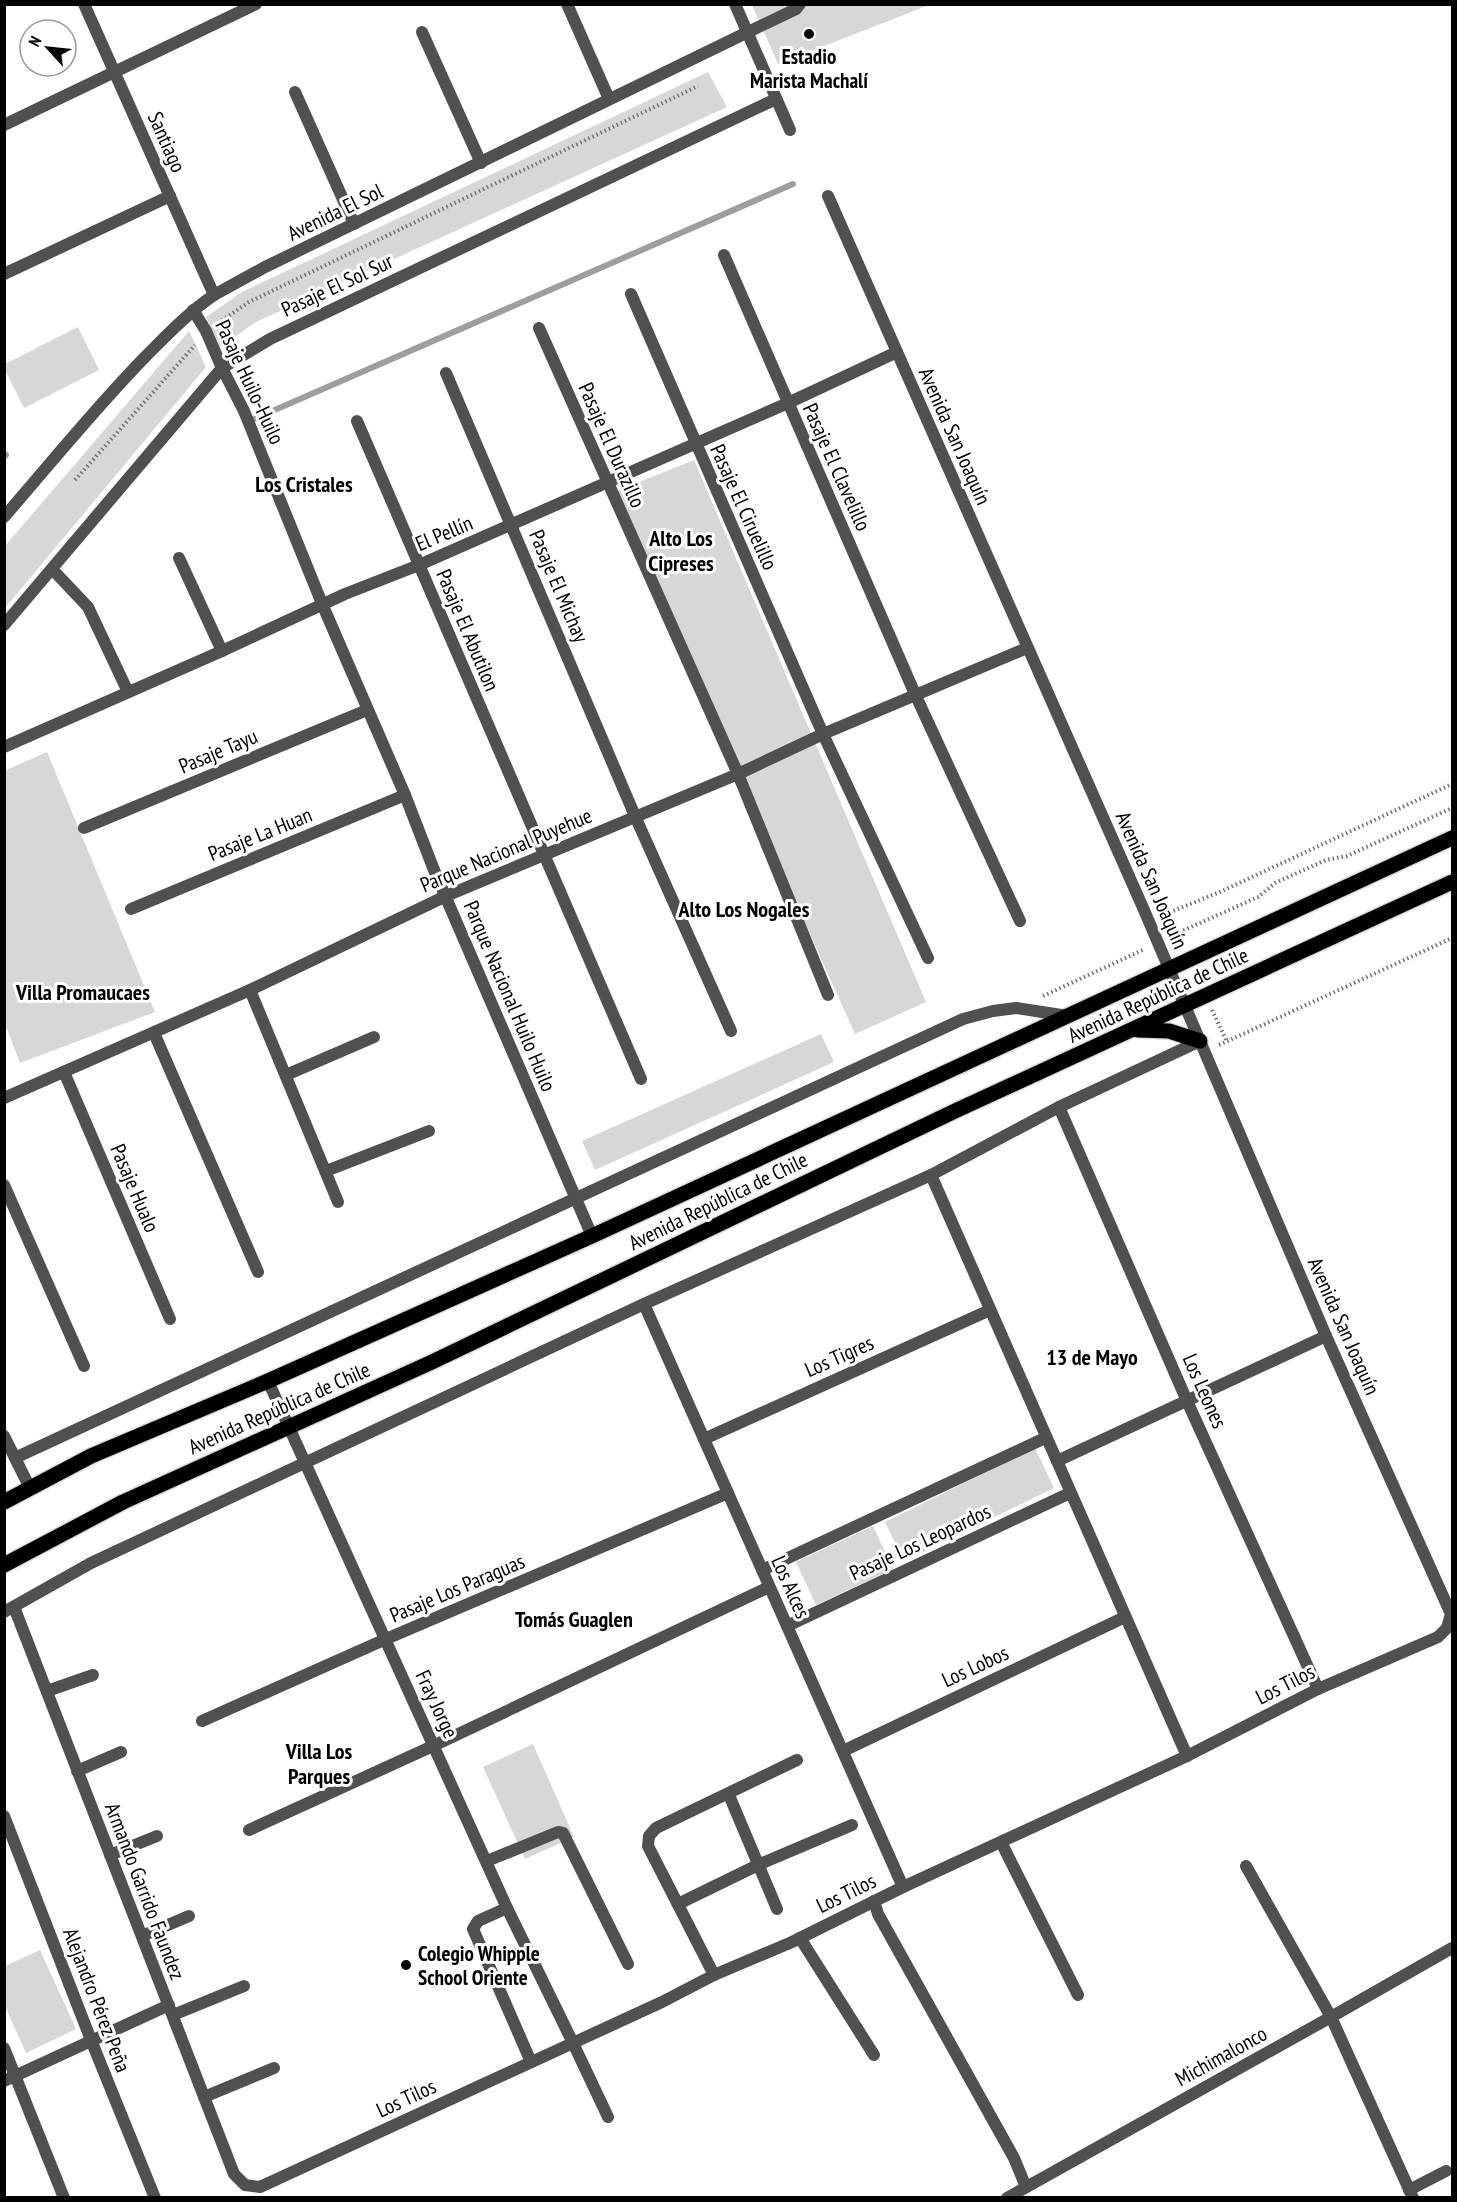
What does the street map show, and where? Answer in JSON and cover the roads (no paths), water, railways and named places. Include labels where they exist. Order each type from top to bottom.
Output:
[{"type":"main road","name":"Avenida República de Chile","points":[[4,1502],[92,1456],[268,1381],[592,1236],[1452,838]]},
{"type":"main road","name":"Avenida República de Chile","points":[[4,1565],[123,1502],[432,1362],[955,1111],[1452,882]]},
{"type":"main road","points":[[1126,1033],[1140,1030],[1169,1031],[1202,1046]]},
{"type":"street","name":"Santiago","points":[[84,4],[214,295]]},
{"type":"street","points":[[4,125],[256,4]]},
{"type":"street","points":[[567,4],[609,99]]},
{"type":"street","points":[[735,4],[790,130]]},
{"type":"street","name":"Avenida El Sol","points":[[4,517],[110,394],[170,331],[214,295],[265,267],[796,9],[800,4]]},
{"type":"street","points":[[422,33],[481,163]]},
{"type":"street","points":[[295,92],[354,224]]},
{"type":"street","name":"Pasaje El Sol Sur","points":[[4,625],[222,368],[270,339],[776,99]]},
{"type":"street","points":[[4,274],[170,196]]},
{"type":"street","name":"Avenida San Joaquín","points":[[828,196],[1149,921],[1326,1336],[1451,1614]]},
{"type":"street","name":"Pasaje El Clavelillo","points":[[724,255],[915,694],[1020,921]]},
{"type":"street","name":"Pasaje El Ciruelillo","points":[[631,294],[823,734],[928,958]]},
{"type":"street","name":"Pasaje Huilo-Huilo","points":[[193,310],[206,331],[244,411],[323,606]]},
{"type":"street","name":"Pasaje El Durazillo","points":[[539,328],[738,774],[828,995]]},
{"type":"street","name":"El Pellín","points":[[4,747],[323,606],[345,594],[512,525],[788,403],[897,352]]},
{"type":"street","name":"Pasaje El Michay","points":[[446,373],[635,816],[731,1031]]},
{"type":"street","name":"Pasaje El Abutilon","points":[[357,421],[641,1079]]},
{"type":"street","points":[[179,558],[222,651]]},
{"type":"street","points":[[53,570],[88,607],[128,692]]},
{"type":"street","name":"Parque Nacional Huilo Huilo","points":[[323,606],[592,1236]]},
{"type":"street","name":"Parque Nacional Puyehue","points":[[4,1098],[250,990],[446,896],[738,774],[823,734],[1027,648]]},
{"type":"street","name":"Pasaje Tayu","points":[[84,828],[367,710]]},
{"type":"street","name":"Pasaje La Huan","points":[[131,909],[405,795]]},
{"type":"street","points":[[250,990],[338,1202]]},
{"type":"street","name":"Avenida República de Chile","points":[[16,1457],[963,1019],[1016,1008],[1068,1016]]},
{"type":"street","points":[[154,1033],[258,1272]]},
{"type":"street","points":[[286,1075],[374,1037]]},
{"type":"street","points":[[9,1609],[91,1563],[305,1461],[930,1175],[1059,1107],[1202,1046]]},
{"type":"street","name":"Pasaje Hualo","points":[[64,1072],[170,1319]]},
{"type":"street","name":"Los Leones","points":[[1059,1107],[1187,1401],[1318,1689]]},
{"type":"street","points":[[326,1171],[429,1131]]},
{"type":"street","points":[[930,1175],[1187,1756]]},
{"type":"street","points":[[4,1185],[84,1366]]},
{"type":"street","name":"Los Alces","points":[[644,1304],[903,1887]]},
{"type":"street","name":"Los Tigres","points":[[704,1439],[990,1310]]},
{"type":"street","points":[[1057,1461],[1326,1336]]},
{"type":"street","name":"Fray Jorge","points":[[268,1381],[507,1908],[608,2117]]},
{"type":"street","points":[[4,1436],[30,1488]]},
{"type":"street","points":[[762,1570],[1045,1438]]},
{"type":"street","name":"Pasaje Los Leopardos","points":[[787,1626],[1070,1492]]},
{"type":"street","name":"Pasaje Los Paraguas","points":[[202,1721],[386,1639],[728,1493]]},
{"type":"street","points":[[249,1830],[769,1587]]},
{"type":"street","name":"Armando Garrido Faundez","points":[[9,1609],[46,1692],[234,2174],[245,2185]]},
{"type":"street","name":"Los Tilos","points":[[245,2185],[260,2187],[662,2002],[714,1975],[800,1938],[903,1887],[1187,1756],[1318,1689],[1438,1637],[1447,1628],[1451,1614]]},
{"type":"street","name":"Los Lobos","points":[[843,1751],[1125,1617]]},
{"type":"street","points":[[46,1692],[93,1675]]},
{"type":"street","points":[[77,1771],[122,1752]]},
{"type":"street","points":[[714,1975],[648,1846],[649,1836],[656,1828],[797,1761]]},
{"type":"street","points":[[729,1795],[777,1909]]},
{"type":"street","name":"Alejandro Pérez Peña","points":[[4,1816],[155,2198]]},
{"type":"street","points":[[678,1904],[760,1864],[852,1825]]},
{"type":"street","points":[[487,1861],[558,1832],[563,1833],[628,1964]]},
{"type":"street","points":[[110,1855],[158,1836]]},
{"type":"street","points":[[1000,1842],[1078,1995]]},
{"type":"street","points":[[1246,1866],[1331,2017],[1411,2194],[1446,2171]]},
{"type":"street","points":[[874,1901],[878,1914],[1014,2158],[1026,2187]]},
{"type":"street","points":[[507,1908],[478,1921],[473,1929],[531,2062]]},
{"type":"street","points":[[142,1936],[189,1916]]},
{"type":"street","points":[[800,1938],[874,2055]]},
{"type":"street","name":"Michimalonco","points":[[1007,2198],[1452,1948]]},
{"type":"street","points":[[10,2078],[92,2040],[171,2010],[244,1986]]},
{"type":"street","points":[[4,2049],[10,2078],[64,2198]]},
{"type":"street","points":[[204,2097],[274,2067]]},
{"type":"waterway","points":[[254,419],[793,184]]},
{"type":"place","name":"Estadio Marista Machalí","points":[[809,34]]},
{"type":"place","name":"Colegio Whipple School Oriente","points":[[406,1965]]},
{"type":"district","name":"Los Cristales","points":[[304,484]]},
{"type":"district","name":"Alto Los Cipreses","points":[[681,550]]},
{"type":"district","name":"Alto Los Nogales","points":[[744,909]]},
{"type":"district","name":"Villa Promaucaes","points":[[83,992]]},
{"type":"district","name":"13 de Mayo","points":[[1092,1357]]},
{"type":"district","name":"Tomás Guaglen","points":[[574,1619]]},
{"type":"district","name":"Villa Los Parques","points":[[319,1764]]}]
